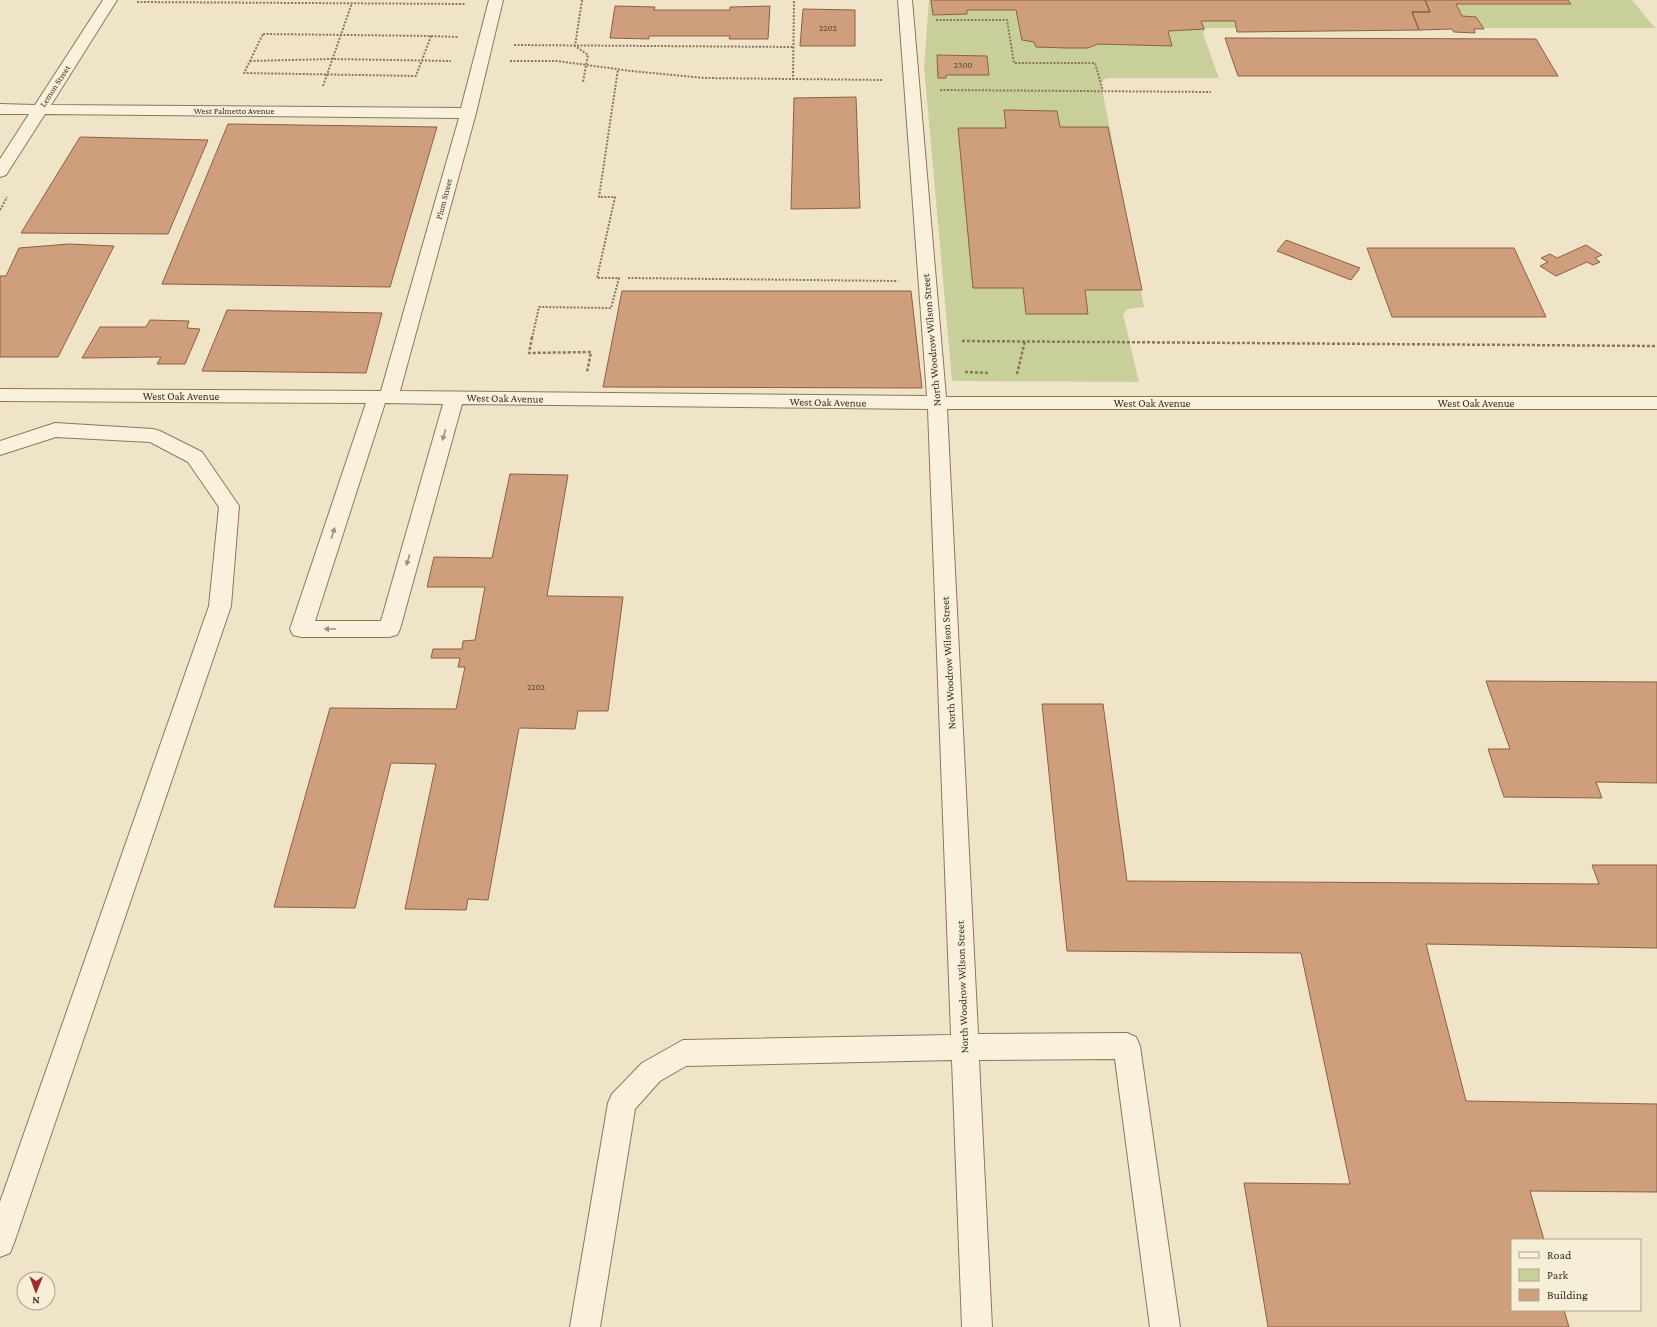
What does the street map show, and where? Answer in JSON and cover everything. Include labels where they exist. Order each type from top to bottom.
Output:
[{"type":"street","name":"Lemon Street","points":[[0,172],[110,0]]},
{"type":"street","name":"Plum Street","points":[[454,398],[389,629],[301,629],[384,397],[468,113],[496,0]]},
{"type":"street","name":"North Woodrow Wilson Street","points":[[905,0],[926,281],[937,404],[977,1327]]},
{"type":"street","name":"West Palmetto Avenue","points":[[0,109],[468,113]]},
{"type":"street","name":"West Oak Avenue","points":[[0,395],[384,397],[937,404],[1657,403]]},
{"type":"street","points":[[0,448],[55,430],[153,436],[195,457],[229,506],[220,606],[0,1243]]},
{"type":"street","points":[[585,1327],[622,1103],[651,1072],[683,1053],[965,1047],[1127,1046],[1165,1327]]},
{"type":"path","points":[[575,46],[582,0]]},
{"type":"path","points":[[793,80],[794,0]]},
{"type":"path","points":[[132,2],[469,4]]},
{"type":"path","points":[[314,111],[352,3]]},
{"type":"path","points":[[934,20],[1007,20],[1014,63],[1095,63],[1103,91]]},
{"type":"path","points":[[431,36],[416,76],[244,73],[264,34],[431,36],[487,37],[514,45],[793,47]]},
{"type":"path","points":[[575,46],[588,55],[583,82]]},
{"type":"path","points":[[250,61],[332,59],[422,61],[557,60],[618,69],[704,78],[933,81],[934,90],[1212,92]]},
{"type":"path","points":[[587,373],[591,352],[529,353],[539,307],[611,308],[619,278],[597,278],[615,197],[599,197],[618,69]]},
{"type":"path","points":[[628,278],[926,281]]},
{"type":"path","points":[[955,341],[1657,346]]},
{"type":"path","points":[[1011,374],[1018,374],[1025,341]]},
{"type":"path","points":[[960,372],[996,374]]},
{"type":"green space","points":[[929,0],[1632,0],[1655,28],[1206,28],[1203,34],[1219,78],[1111,78],[1105,79],[1101,83],[1144,307],[1128,309],[1123,314],[1139,382],[952,381],[924,66]]},
{"type":"building","points":[[931,0],[1425,0],[1430,12],[1412,12],[1419,30],[1237,32],[1235,21],[1201,21],[1204,29],[1168,31],[1172,46],[1098,44],[1088,48],[1066,48],[1036,47],[1034,42],[1022,40],[1016,10],[967,10],[967,14],[933,15]]},
{"type":"building","points":[[1425,0],[1568,0],[1571,4],[1456,4],[1462,16],[1476,17],[1484,29],[1474,29],[1475,33],[1454,32],[1452,29],[1419,30],[1412,12],[1430,12]]},
{"type":"building","points":[[615,6],[655,7],[654,10],[730,10],[730,7],[770,6],[768,39],[729,39],[730,36],[649,36],[649,39],[610,38]]},
{"type":"building","points":[[803,9],[855,10],[855,46],[800,46]]},
{"type":"building","points":[[1225,38],[1536,39],[1558,76],[1238,76]]},
{"type":"building","points":[[937,55],[987,56],[989,75],[946,75],[946,78],[938,78]]},
{"type":"building","points":[[856,97],[860,208],[791,209],[794,98]]},
{"type":"building","points":[[1004,110],[1057,111],[1060,127],[1108,127],[1142,290],[1085,290],[1088,314],[1026,314],[1023,288],[973,288],[958,128],[1006,128]]},
{"type":"building","points":[[228,124],[437,127],[390,287],[162,284]]},
{"type":"building","points":[[80,137],[208,140],[168,234],[21,233]]},
{"type":"building","points":[[1286,240],[1360,268],[1351,280],[1277,251]]},
{"type":"building","points":[[69,244],[114,246],[58,357],[0,357],[0,276],[6,276],[19,248]]},
{"type":"building","points":[[1586,245],[1602,255],[1595,258],[1600,262],[1593,265],[1587,262],[1556,276],[1540,266],[1548,262],[1541,258],[1550,254],[1557,258]]},
{"type":"building","points":[[1367,248],[1514,248],[1546,317],[1392,317]]},
{"type":"building","points":[[622,291],[911,291],[922,388],[603,387]]},
{"type":"building","points":[[227,310],[382,313],[366,373],[202,371]]},
{"type":"building","points":[[150,320],[189,321],[187,328],[200,329],[185,364],[157,364],[161,357],[82,358],[100,327],[146,327]]},
{"type":"building","points":[[510,474],[568,475],[547,596],[623,597],[608,711],[578,711],[575,729],[519,728],[488,900],[468,899],[466,910],[405,909],[436,764],[391,763],[355,908],[274,907],[330,708],[456,709],[465,667],[458,667],[460,658],[431,658],[433,649],[462,649],[463,641],[475,640],[485,587],[427,587],[434,557],[492,558]]},
{"type":"building","points":[[1486,681],[1657,682],[1657,783],[1596,782],[1602,798],[1504,797],[1488,749],[1510,749]]},
{"type":"building","points":[[1042,704],[1103,704],[1127,881],[1599,884],[1592,865],[1657,865],[1657,948],[1426,944],[1466,1101],[1657,1104],[1657,1192],[1530,1191],[1544,1239],[1511,1239],[1511,1311],[1564,1311],[1569,1327],[1268,1327],[1244,1183],[1350,1184],[1301,953],[1067,951]]}]
